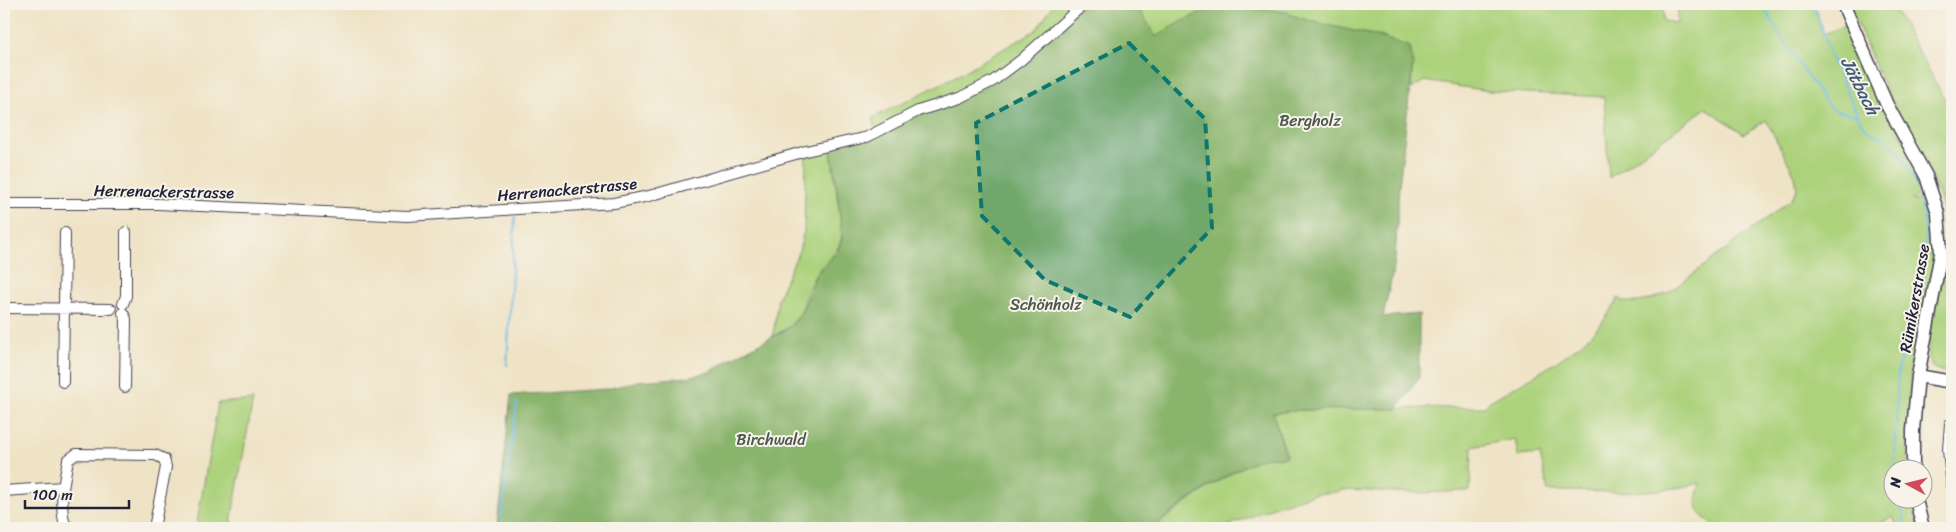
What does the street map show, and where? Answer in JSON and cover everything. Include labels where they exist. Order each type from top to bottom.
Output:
[{"type":"main road","name":"Rümikerstrasse","points":[[1843,4],[1888,105],[1926,176],[1938,213],[1941,241],[1940,264],[1922,342],[1913,430],[1912,460]]},
{"type":"main road","points":[[1918,376],[1952,382]]},
{"type":"main road","points":[[1918,510],[1923,528]]},
{"type":"street","name":"Herrenackerstrasse","points":[[4,204],[158,204],[407,216],[614,203],[640,198],[806,151],[867,137],[918,111],[960,98],[993,81],[1084,4]]},
{"type":"street","points":[[125,387],[126,320],[123,308],[126,296],[126,232]]},
{"type":"street","points":[[63,382],[65,234]]},
{"type":"street","points":[[4,308],[111,309],[114,303],[123,308]]},
{"type":"street","points":[[1952,424],[1950,424],[1948,450],[1952,486]]},
{"type":"street","points":[[72,528],[65,525],[62,516],[63,487],[68,460],[76,454],[161,457],[164,459],[166,467],[154,528]]},
{"type":"street","points":[[4,491],[63,487]]},
{"type":"highlighted area","points":[[1129,43],[1205,119],[1212,228],[1130,317],[1045,280],[982,216],[976,123]]},
{"type":"green space","points":[[1054,4],[1084,4],[993,81],[876,134],[873,118],[960,74],[1036,30]]},
{"type":"green space","points":[[1084,4],[1136,4],[1156,37],[1177,24],[1203,12],[1227,7],[1244,7],[1288,12],[1291,15],[1410,47],[1413,61],[1399,187],[1395,261],[1383,317],[1419,314],[1419,378],[1397,409],[1303,410],[1273,413],[1286,457],[1264,458],[1235,471],[1190,500],[1153,528],[497,528],[511,395],[607,389],[639,381],[688,377],[710,372],[730,359],[787,329],[797,319],[804,307],[816,274],[837,252],[842,240],[837,186],[830,145],[867,137],[993,81]]},
{"type":"green space","points":[[1136,4],[1664,4],[1663,21],[1677,23],[1677,11],[1683,4],[1814,4],[1824,34],[1849,24],[1925,184],[1921,192],[1912,200],[1915,201],[1923,196],[1931,201],[1937,250],[1911,368],[1907,433],[1908,460],[1884,460],[1884,510],[1914,510],[1918,528],[1898,528],[1893,517],[1866,528],[1715,528],[1700,513],[1698,508],[1697,498],[1700,483],[1663,490],[1644,491],[1548,491],[1540,454],[1518,456],[1515,439],[1472,447],[1470,491],[1419,493],[1342,490],[1315,494],[1276,506],[1223,528],[1153,528],[1192,499],[1242,467],[1268,456],[1283,458],[1287,454],[1272,413],[1303,410],[1485,407],[1490,401],[1544,370],[1579,345],[1607,316],[1618,298],[1624,301],[1636,302],[1668,293],[1791,200],[1797,189],[1795,176],[1766,120],[1744,134],[1706,108],[1609,178],[1604,97],[1489,91],[1424,81],[1411,89],[1413,61],[1384,37],[1318,24],[1291,15],[1219,8],[1195,16],[1155,37]]},
{"type":"green space","points":[[1849,4],[1892,4],[1952,112],[1952,259],[1947,257],[1947,234],[1939,194],[1886,90]]},
{"type":"green space","points":[[830,145],[842,232],[839,246],[810,284],[802,308],[794,322],[773,336],[778,298],[799,251],[804,231],[806,151]]},
{"type":"green space","points":[[1952,265],[1952,375],[1933,368],[1929,349],[1932,320],[1945,270]]},
{"type":"green space","points":[[253,400],[230,528],[196,528],[218,403]]},
{"type":"waterway","points":[[1762,4],[1782,38],[1828,106],[1837,111],[1857,115]]},
{"type":"waterway","name":"Jätbach","points":[[1814,4],[1830,55],[1861,122],[1867,129],[1893,145],[1904,161],[1919,191]]},
{"type":"waterway","name":"Jätbach","points":[[1906,336],[1918,299],[1925,268],[1926,236],[1920,198]]},
{"type":"waterway","points":[[507,365],[515,217]]},
{"type":"waterway","name":"Jätbach","points":[[1896,426],[1898,371],[1904,342]]},
{"type":"waterway","points":[[500,528],[517,402]]},
{"type":"waterway","name":"Jätbach","points":[[1895,432],[1895,460]]},
{"type":"waterway","name":"Jätbach","points":[[1902,510],[1907,528]]},
{"type":"park label","name":"Bergholz","points":[[1310,120]]},
{"type":"park label","name":"Schönholz","points":[[1046,304]]},
{"type":"park label","name":"Birchwald","points":[[771,439]]}]
